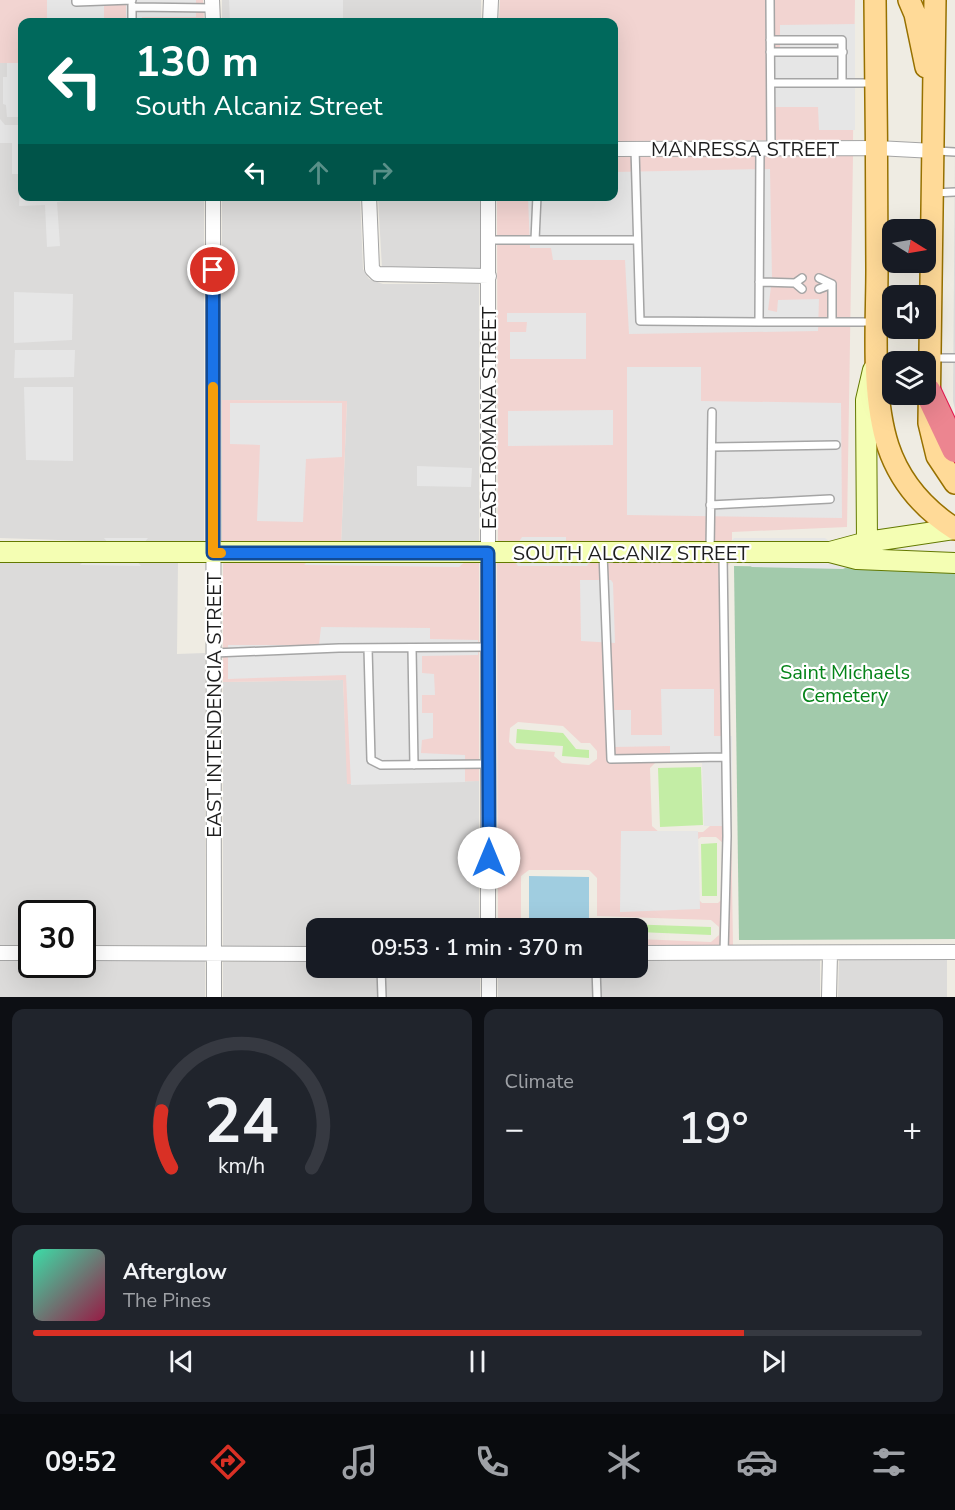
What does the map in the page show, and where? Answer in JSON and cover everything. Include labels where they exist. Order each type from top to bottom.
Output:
[{"type":"highway","points":[[934,405],[955,448]]},
{"type":"main road","points":[[875,0],[877,356],[882,424],[892,457],[920,501],[955,529]]},
{"type":"main road","points":[[909,0],[915,14],[945,152],[934,193],[930,351]]},
{"type":"main road","points":[[935,0],[935,105]]},
{"type":"main road","points":[[929,405],[933,445],[942,467],[955,483]]},
{"type":"street","points":[[490,18],[491,0]]},
{"type":"street","name":"MANRESSA STREET","points":[[618,149],[877,148],[945,152]]},
{"type":"street","name":"EAST INTENDENCIA STREET","points":[[213,201],[214,997]]},
{"type":"street","points":[[369,201],[372,269],[376,274],[489,276]]},
{"type":"street","name":"EAST ROMANA STREET","points":[[489,201],[489,918]]},
{"type":"street","points":[[867,542],[866,400],[877,356]]},
{"type":"street","points":[[830,552],[867,542],[955,529]]},
{"type":"street","name":"SOUTH ALCANIZ STREET","points":[[0,552],[830,552]]},
{"type":"street","points":[[830,552],[856,559],[955,562]]},
{"type":"street","points":[[829,997],[830,952]]},
{"type":"street","points":[[648,953],[955,952]]},
{"type":"street","points":[[0,953],[18,953]]},
{"type":"street","points":[[96,953],[306,954]]},
{"type":"street","points":[[489,978],[489,997]]},
{"type":"lane","points":[[76,0],[76,2],[132,3],[213,10]]},
{"type":"lane","points":[[759,322],[765,149],[771,83],[770,0]]},
{"type":"lane","points":[[770,40],[842,40],[842,83]]},
{"type":"lane","points":[[770,52],[843,52]]},
{"type":"lane","points":[[771,83],[876,82]]},
{"type":"lane","points":[[635,149],[640,321],[877,322]]},
{"type":"lane","points":[[934,193],[955,192]]},
{"type":"lane","points":[[536,240],[537,201]]},
{"type":"lane","points":[[489,240],[638,240]]},
{"type":"lane","points":[[759,282],[795,283],[802,278]]},
{"type":"lane","points":[[819,278],[832,284]]},
{"type":"lane","points":[[795,283],[802,289]]},
{"type":"lane","points":[[832,284],[832,322]]},
{"type":"lane","points":[[819,289],[832,284]]},
{"type":"lane","points":[[936,358],[955,358]]},
{"type":"lane","points":[[712,412],[710,505],[716,553],[725,757],[724,953]]},
{"type":"lane","points":[[712,447],[836,445]]},
{"type":"lane","points":[[710,505],[830,499]]},
{"type":"lane","points":[[603,553],[611,759],[725,757]]},
{"type":"lane","points":[[214,653],[488,647]]},
{"type":"lane","points":[[368,648],[371,760],[381,765],[489,764]]},
{"type":"lane","points":[[412,648],[414,765]]},
{"type":"lane","points":[[381,978],[382,997]]},
{"type":"lane","points":[[596,978],[597,997]]},
{"type":"shaded area","points":[[0,0],[203,0],[204,18],[18,18],[18,63],[0,63]]},
{"type":"shaded area","points":[[47,0],[104,0],[104,18],[47,18]]},
{"type":"shaded area","points":[[126,0],[196,0],[196,17],[126,18]]},
{"type":"shaded area","points":[[222,0],[481,0],[481,18],[222,18]]},
{"type":"shaded area","points":[[229,0],[343,0],[343,18],[230,18]]},
{"type":"shaded area","points":[[500,0],[855,0],[853,140],[618,141],[618,18],[499,18]]},
{"type":"shaded area","points":[[855,24],[855,130],[819,130],[818,107],[772,107],[772,49],[780,49],[780,25]]},
{"type":"shaded area","points":[[0,63],[18,63],[18,201],[204,201],[204,545],[0,538]]},
{"type":"shaded area","points":[[7,63],[18,63],[18,117],[7,117],[6,105],[3,104],[3,77],[7,77]]},
{"type":"shaded area","points":[[0,119],[5,125],[18,125],[18,174],[12,174],[12,143],[0,143]]},
{"type":"shaded area","points":[[955,150],[955,410],[953,401]]},
{"type":"shaded area","points":[[853,156],[847,527],[732,532],[732,545],[498,545],[497,201],[618,201],[618,157]]},
{"type":"shaded area","points":[[770,169],[772,279],[768,310],[777,312],[778,300],[819,299],[818,331],[629,334],[625,260],[553,260],[551,248],[530,248],[528,201],[618,201],[618,172]]},
{"type":"shaded area","points":[[19,201],[64,201],[57,202],[60,246],[47,247],[45,205],[19,206]]},
{"type":"shaded area","points":[[222,201],[360,201],[363,269],[369,279],[383,284],[479,284],[479,545],[341,545],[347,401],[222,400]]},
{"type":"shaded area","points":[[378,201],[480,201],[480,268],[382,268]]},
{"type":"shaded area","points":[[14,292],[73,294],[72,340],[14,343]]},
{"type":"shaded area","points":[[507,313],[586,313],[586,359],[510,359],[510,332],[526,332],[527,322],[507,322]]},
{"type":"shaded area","points":[[15,350],[75,350],[74,377],[14,378]]},
{"type":"shaded area","points":[[627,367],[701,367],[701,401],[841,403],[842,518],[627,515]]},
{"type":"shaded area","points":[[24,387],[73,387],[73,461],[26,460]]},
{"type":"shaded area","points":[[222,400],[347,401],[341,545],[222,545]]},
{"type":"shaded area","points":[[230,403],[342,403],[342,457],[306,459],[303,522],[257,521],[260,445],[230,444]]},
{"type":"shaded area","points":[[613,410],[613,445],[508,446],[508,411]]},
{"type":"shaded area","points":[[417,466],[472,468],[471,487],[417,486]]},
{"type":"shaded area","points":[[522,537],[566,537],[566,543],[518,543]]},
{"type":"shaded area","points":[[104,538],[148,538],[143,544],[108,543]]},
{"type":"shaded area","points":[[734,538],[825,538],[833,544],[729,543]]},
{"type":"shaded area","points":[[741,559],[851,565],[843,569],[752,567]]},
{"type":"shaded area","points":[[0,560],[178,561],[177,654],[205,653],[205,946],[96,945],[96,900],[18,900],[18,945],[0,945]]},
{"type":"shaded area","points":[[85,560],[136,560],[141,566],[80,565]]},
{"type":"shaded area","points":[[309,560],[466,561],[459,567],[304,565]]},
{"type":"shaded area","points":[[591,560],[587,566],[518,566],[514,561]]},
{"type":"shaded area","points":[[223,561],[479,561],[479,781],[347,784],[343,680],[223,682]]},
{"type":"shaded area","points":[[497,561],[732,561],[727,566],[733,945],[648,945],[648,939],[711,942],[719,935],[719,927],[711,920],[597,916],[597,878],[589,870],[529,870],[521,876],[521,918],[498,918]],"holes":[[[518,722],[563,726],[581,743],[590,743],[597,751],[597,759],[589,765],[562,763],[554,756],[555,752],[516,749],[509,742],[510,728]],[[700,760],[709,767],[710,826],[703,832],[660,833],[652,826],[650,768],[657,761]],[[701,837],[716,837],[724,844],[725,896],[718,903],[702,903],[694,895],[693,843]]]},
{"type":"shaded area","points":[[580,580],[611,580],[613,583],[615,643],[581,641]]},
{"type":"shaded area","points":[[321,627],[430,628],[430,639],[478,640],[478,655],[422,656],[422,673],[434,674],[435,695],[422,695],[422,713],[433,713],[433,738],[422,740],[421,753],[465,755],[465,782],[351,785],[346,675],[228,679],[228,645],[319,645]]},
{"type":"shaded area","points":[[343,680],[348,784],[479,781],[479,918],[306,918],[306,946],[223,946],[223,682]]},
{"type":"shaded area","points":[[661,689],[714,689],[714,736],[732,736],[732,826],[704,826],[702,763],[670,763],[670,746],[614,747],[613,710],[631,710],[631,735],[662,735]]},
{"type":"shaded area","points":[[621,831],[698,831],[700,909],[620,912]]},
{"type":"shaded area","points":[[820,960],[820,997],[498,997],[498,978],[648,978],[648,961]]},
{"type":"shaded area","points":[[839,960],[947,960],[947,997],[838,997]]},
{"type":"shaded area","points":[[0,961],[18,961],[18,978],[96,978],[96,961],[205,961],[205,997],[0,997]]},
{"type":"shaded area","points":[[306,961],[306,978],[480,978],[480,997],[223,997],[223,962]]},
{"type":"green space","name":"Saint Michaels Cemetery","points":[[734,566],[955,570],[955,939],[739,940]]},
{"type":"green space","points":[[517,729],[563,733],[576,749],[589,750],[589,758],[562,756],[563,746],[516,743]]},
{"type":"green space","points":[[701,767],[703,825],[660,827],[658,768]]},
{"type":"green space","points":[[717,843],[717,896],[702,896],[701,844]]},
{"type":"green space","points":[[648,925],[711,927],[711,935],[648,932]]},
{"type":"water","points":[[529,876],[589,877],[589,918],[529,918]]},
{"type":"slow traffic","points":[[213,387],[213,553],[221,553]]},
{"type":"route","points":[[213,270],[213,553],[488,553],[489,858]]}]
